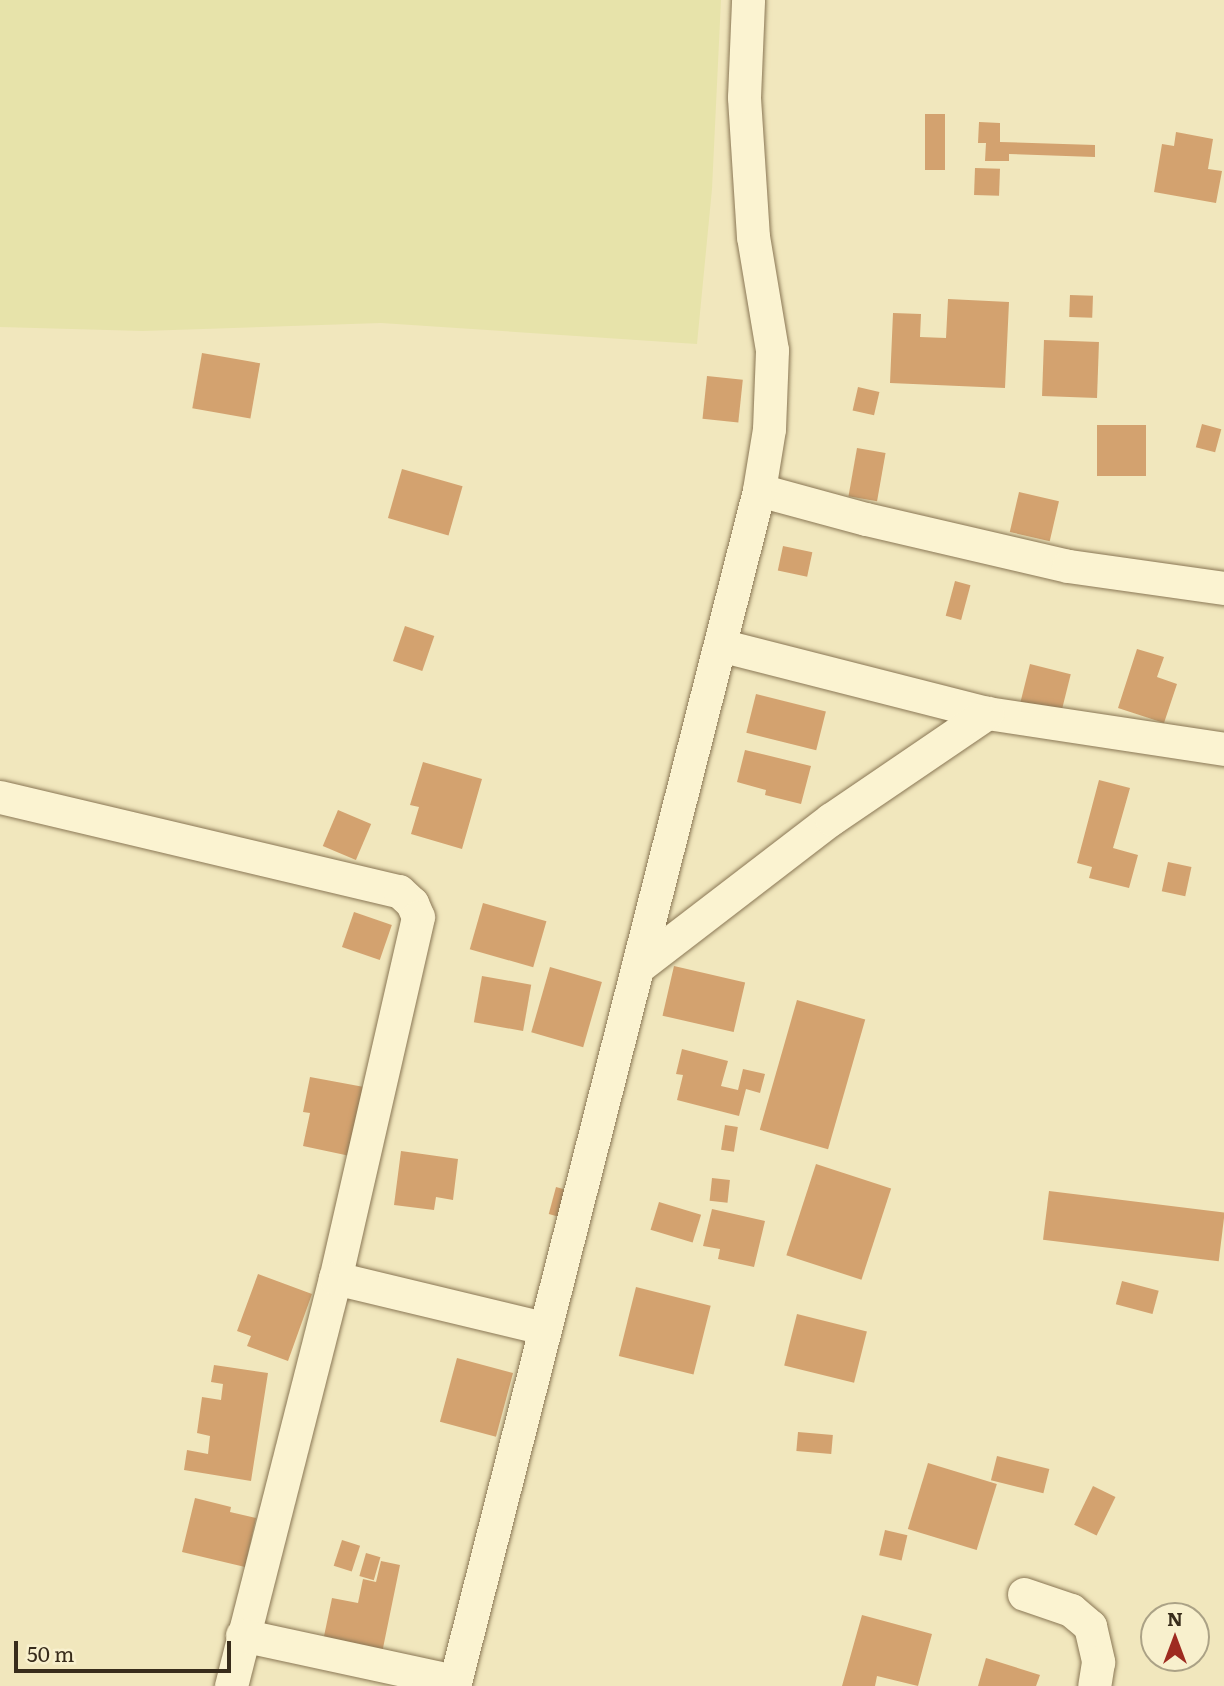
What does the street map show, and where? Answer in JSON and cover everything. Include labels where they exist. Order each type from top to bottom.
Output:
[{"type":"street","points":[[243,1635],[455,1684],[759,490],[769,429],[772,350],[752,237],[744,97],[748,0]]},
{"type":"street","points":[[759,490],[866,519],[1068,566],[1224,588]]},
{"type":"street","points":[[720,645],[987,713],[1224,749]]},
{"type":"street","points":[[638,967],[831,819],[987,713]]},
{"type":"street","points":[[0,797],[399,891],[412,903],[418,917],[335,1278],[231,1686]]},
{"type":"street","points":[[335,1278],[544,1328]]},
{"type":"street","points":[[1024,1594],[1071,1610],[1090,1626],[1098,1662],[1094,1686]]},
{"type":"shaded area","points":[[0,0],[721,0],[712,189],[697,344],[381,323],[143,331],[0,327]]},
{"type":"building","points":[[925,114],[945,114],[945,170],[925,170]]},
{"type":"building","points":[[979,122],[1000,123],[1000,142],[1095,145],[1095,157],[1009,154],[1009,161],[985,161],[986,143],[978,143]]},
{"type":"building","points":[[1176,132],[1213,139],[1208,169],[1222,171],[1216,203],[1154,192],[1162,144],[1174,146]]},
{"type":"building","points":[[975,168],[1000,169],[999,196],[974,195]]},
{"type":"building","points":[[1070,295],[1093,296],[1092,318],[1069,317]]},
{"type":"building","points":[[948,299],[1009,302],[1005,388],[890,383],[893,313],[921,314],[920,337],[946,338]]},
{"type":"building","points":[[1044,340],[1099,342],[1097,398],[1042,396]]},
{"type":"building","points":[[202,353],[260,363],[250,418],[192,408]]},
{"type":"building","points":[[707,376],[743,380],[738,423],[703,419]]},
{"type":"building","points":[[858,387],[879,392],[874,415],[853,410]]},
{"type":"building","points":[[1202,424],[1221,429],[1215,452],[1196,447]]},
{"type":"building","points":[[1097,425],[1146,425],[1146,476],[1097,476]]},
{"type":"building","points":[[857,448],[886,453],[877,501],[848,496]]},
{"type":"building","points":[[402,469],[463,486],[449,535],[388,518]]},
{"type":"building","points":[[1019,492],[1059,501],[1050,541],[1010,532]]},
{"type":"building","points":[[783,546],[812,552],[807,577],[778,570]]},
{"type":"building","points":[[955,581],[970,585],[961,620],[946,616]]},
{"type":"building","points":[[405,626],[434,636],[422,671],[393,661]]},
{"type":"building","points":[[1137,649],[1164,657],[1157,677],[1177,684],[1164,723],[1118,708]]},
{"type":"building","points":[[1030,664],[1071,674],[1059,722],[1018,712]]},
{"type":"building","points":[[756,694],[826,711],[816,750],[746,733]]},
{"type":"building","points":[[745,750],[811,766],[801,804],[765,795],[766,790],[737,782]]},
{"type":"building","points":[[423,762],[482,779],[462,849],[411,834],[419,807],[410,805]]},
{"type":"building","points":[[1099,780],[1130,788],[1113,848],[1138,855],[1129,888],[1089,878],[1092,867],[1077,863]]},
{"type":"building","points":[[338,810],[371,824],[356,860],[323,846]]},
{"type":"building","points":[[1168,862],[1191,867],[1185,896],[1162,891]]},
{"type":"building","points":[[483,903],[546,921],[533,967],[470,949]]},
{"type":"building","points":[[354,912],[392,925],[380,960],[342,947]]},
{"type":"building","points":[[674,966],[745,982],[734,1032],[663,1016]]},
{"type":"building","points":[[550,967],[602,982],[583,1047],[531,1032]]},
{"type":"building","points":[[482,976],[531,985],[523,1031],[474,1022]]},
{"type":"building","points":[[797,1000],[865,1020],[828,1149],[760,1130]]},
{"type":"building","points":[[682,1049],[728,1061],[721,1086],[738,1090],[743,1069],[765,1074],[760,1093],[746,1089],[739,1116],[677,1100],[683,1075],[676,1074]]},
{"type":"building","points":[[310,1077],[364,1087],[350,1156],[303,1146],[310,1113],[303,1112]]},
{"type":"building","points":[[725,1125],[738,1127],[734,1152],[721,1150]]},
{"type":"building","points":[[401,1151],[458,1159],[453,1200],[436,1197],[434,1210],[394,1205]]},
{"type":"building","points":[[816,1164],[891,1188],[861,1280],[786,1255]]},
{"type":"building","points":[[712,1178],[730,1180],[727,1203],[710,1201]]},
{"type":"building","points":[[556,1187],[571,1191],[564,1218],[549,1214]]},
{"type":"building","points":[[1049,1191],[1224,1212],[1219,1261],[1043,1240]]},
{"type":"building","points":[[659,1202],[701,1215],[693,1243],[651,1230]]},
{"type":"building","points":[[712,1209],[765,1221],[754,1267],[718,1259],[720,1249],[703,1246]]},
{"type":"building","points":[[258,1274],[312,1294],[288,1361],[247,1346],[251,1336],[237,1331]]},
{"type":"building","points":[[1122,1281],[1159,1291],[1152,1314],[1116,1304]]},
{"type":"building","points":[[636,1287],[711,1306],[694,1375],[619,1356]]},
{"type":"building","points":[[797,1314],[867,1331],[854,1383],[784,1365]]},
{"type":"building","points":[[457,1358],[513,1373],[496,1437],[440,1422]]},
{"type":"building","points":[[214,1365],[268,1373],[251,1481],[184,1470],[187,1450],[208,1454],[210,1436],[197,1433],[202,1397],[221,1400],[223,1384],[211,1382]]},
{"type":"building","points":[[798,1432],[833,1435],[831,1454],[796,1451]]},
{"type":"building","points":[[997,1456],[1049,1469],[1043,1493],[991,1480]]},
{"type":"building","points":[[928,1463],[997,1484],[977,1550],[908,1529]]},
{"type":"building","points":[[1093,1486],[1115,1497],[1097,1536],[1074,1525]]},
{"type":"building","points":[[195,1498],[231,1507],[230,1512],[256,1518],[245,1567],[182,1552]]},
{"type":"building","points":[[885,1530],[907,1535],[902,1561],[879,1555]]},
{"type":"building","points":[[342,1540],[360,1546],[352,1572],[334,1566]]},
{"type":"building","points":[[366,1553],[380,1557],[374,1580],[359,1576]]},
{"type":"building","points":[[381,1561],[400,1565],[382,1653],[323,1641],[332,1598],[358,1603],[363,1579],[376,1582]]},
{"type":"building","points":[[862,1615],[932,1634],[918,1686],[877,1676],[875,1686],[842,1686]]},
{"type":"building","points":[[986,1658],[1040,1675],[1036,1686],[978,1686]]}]
